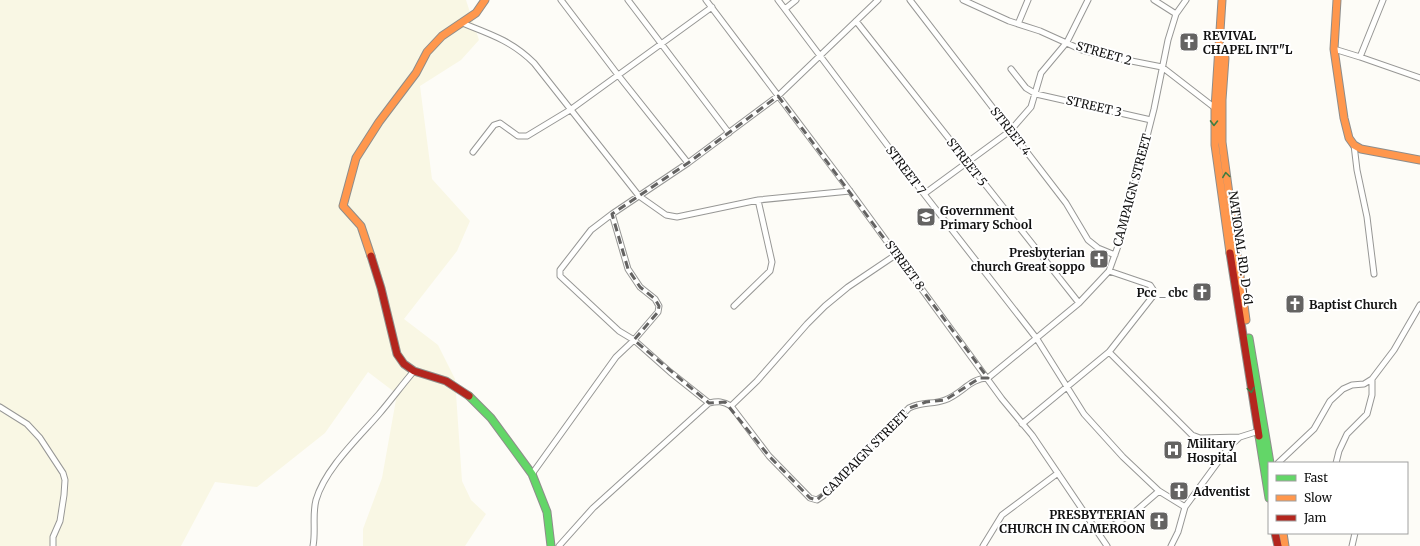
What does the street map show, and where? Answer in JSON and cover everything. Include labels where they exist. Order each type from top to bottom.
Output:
[{"type":"main road","points":[[485,0],[476,13],[442,36],[427,52],[416,73],[379,122],[356,158],[343,203],[345,209],[361,226],[381,288],[397,354],[404,364],[414,371],[446,381],[472,398],[491,418],[532,474],[547,512],[551,546]]},
{"type":"main road","name":"NATIONAL RD. D-61","points":[[1222,0],[1222,33],[1214,127],[1217,164],[1260,431],[1270,462]]},
{"type":"main road","name":"NATIONAL RD. D-61","points":[[1229,0],[1222,100],[1222,142],[1268,491]]},
{"type":"main road","points":[[1337,0],[1334,49],[1344,118],[1349,138],[1354,145],[1361,149],[1420,160]]},
{"type":"main road","points":[[1275,534],[1278,546]]},
{"type":"main road","points":[[1283,534],[1285,546]]},
{"type":"street","points":[[561,0],[688,163]]},
{"type":"street","points":[[628,0],[729,133]]},
{"type":"street","name":"STREET 8","points":[[706,0],[897,254],[1022,424],[1032,435],[1107,546]]},
{"type":"street","name":"STREET 7","points":[[778,0],[821,55],[924,194],[1037,339],[1066,388],[1084,414],[1123,457],[1159,491],[1185,507]]},
{"type":"street","points":[[785,9],[796,0]]},
{"type":"street","points":[[708,403],[634,340],[619,331],[560,276],[560,270],[591,230],[612,214],[688,163],[778,96],[878,0]]},
{"type":"street","name":"STREET 4","points":[[910,0],[1066,203],[1088,240],[1098,248],[1115,255]]},
{"type":"street","name":"STREET 2","points":[[963,0],[971,2],[1018,24],[1040,30],[1082,50],[1162,67],[1215,108]]},
{"type":"street","points":[[1018,24],[1028,0]]},
{"type":"street","points":[[924,194],[967,161],[1010,131],[1031,107],[1041,73],[1067,42],[1088,0]]},
{"type":"street","points":[[1154,0],[1176,14]]},
{"type":"street","name":"CAMPAIGN STREET","points":[[731,406],[769,456],[810,498],[817,500],[823,496],[909,408],[926,402],[945,400],[973,381],[980,378],[988,378],[1079,303],[1109,270],[1115,255],[1124,228],[1176,14],[1186,0]]},
{"type":"street","points":[[1360,57],[1383,0]]},
{"type":"street","points":[[473,152],[494,125],[500,123],[522,137],[570,110],[712,7]]},
{"type":"street","name":"STREET 5","points":[[856,21],[1079,303]]},
{"type":"street","points":[[462,23],[501,38],[521,50],[534,63],[639,196],[666,215],[677,217],[758,200],[850,191]]},
{"type":"street","points":[[1334,49],[1420,78]]},
{"type":"street","points":[[1011,69],[1026,88],[1036,94]]},
{"type":"street","name":"STREET 3","points":[[1036,94],[1151,120]]},
{"type":"street","points":[[1354,145],[1357,170],[1367,217],[1374,274]]},
{"type":"street","points":[[734,306],[770,271],[772,262],[758,200]]},
{"type":"street","points":[[532,474],[616,357],[634,340],[658,312],[658,306],[655,299],[640,287],[628,269],[612,214]]},
{"type":"street","points":[[559,546],[593,508],[708,403],[716,401],[725,402],[731,406],[775,362],[790,343],[825,306],[848,287],[897,254]]},
{"type":"street","points":[[1022,424],[1109,352],[1153,296],[1154,291],[1150,285],[1109,270]]},
{"type":"street","points":[[1279,462],[1314,429],[1330,402],[1343,389],[1352,384],[1364,384],[1372,379],[1394,350],[1420,305]]},
{"type":"street","points":[[1109,352],[1192,435],[1200,438],[1240,437],[1260,431]]},
{"type":"street","points":[[313,546],[315,534],[314,510],[317,498],[330,474],[341,456],[414,371]]},
{"type":"street","points":[[1336,462],[1339,451],[1347,434],[1367,414],[1372,395],[1372,379]]},
{"type":"street","points":[[0,407],[27,424],[40,438],[63,473],[65,480],[64,495],[60,521],[53,537],[54,546]]},
{"type":"street","points":[[1171,546],[1178,532],[1185,507],[1229,447],[1240,437]]},
{"type":"street","points":[[984,546],[1002,515],[1058,473]]},
{"type":"street","points":[[1099,534],[1136,511],[1159,491]]},
{"type":"street","points":[[1352,546],[1355,534]]},
{"type":"highlighted area","points":[[778,96],[988,378],[980,378],[945,400],[926,402],[909,408],[817,500],[810,498],[769,456],[725,402],[709,403],[634,340],[658,312],[659,306],[655,299],[640,287],[628,269],[612,214],[688,163]]},
{"type":"shaded area","points":[[0,0],[466,0],[479,40],[461,60],[420,86],[432,179],[470,221],[457,251],[404,319],[438,345],[455,379],[462,481],[471,500],[486,514],[465,546],[363,546],[363,529],[382,478],[397,394],[368,372],[325,433],[257,487],[215,482],[181,546],[0,546]]},
{"type":"traffic: fast","points":[[1249,338],[1270,462]]},
{"type":"traffic: fast","points":[[469,396],[491,418],[532,474],[547,512],[551,546]]},
{"type":"traffic: fast","points":[[1259,436],[1268,492]]},
{"type":"traffic: slow","points":[[371,256],[361,226],[343,206],[356,158],[379,122],[416,73],[427,52],[442,36],[476,13],[485,0]]},
{"type":"traffic: slow","points":[[1222,0],[1215,108],[1215,145],[1230,253]]},
{"type":"traffic: slow","points":[[1337,0],[1334,49],[1344,118],[1349,138],[1354,145],[1361,149],[1420,160]]},
{"type":"traffic: slow","points":[[1225,58],[1222,100],[1222,142],[1246,320]]},
{"type":"traffic: slow","points":[[1283,534],[1285,546]]},
{"type":"traffic: jam","points":[[1230,253],[1259,436]]},
{"type":"traffic: jam","points":[[371,256],[381,288],[397,354],[404,364],[414,371],[446,381],[469,396]]},
{"type":"traffic: jam","points":[[1275,534],[1278,546]]},
{"type":"place","name":"REVIVAL CHAPEL INT\"L","points":[[1189,42]]},
{"type":"place","name":"Government Primary School","points":[[926,217]]},
{"type":"place","name":"Presbyterian church Great soppo","points":[[1099,259]]},
{"type":"place","name":"Pcc _ cbc","points":[[1202,292]]},
{"type":"place","name":"Baptist Church","points":[[1295,304]]},
{"type":"place","name":"Military Hospital","points":[[1173,450]]},
{"type":"place","name":"Adventist","points":[[1179,491]]},
{"type":"place","name":"PRESBYTERIAN CHURCH IN CAMEROON","points":[[1159,521]]}]
